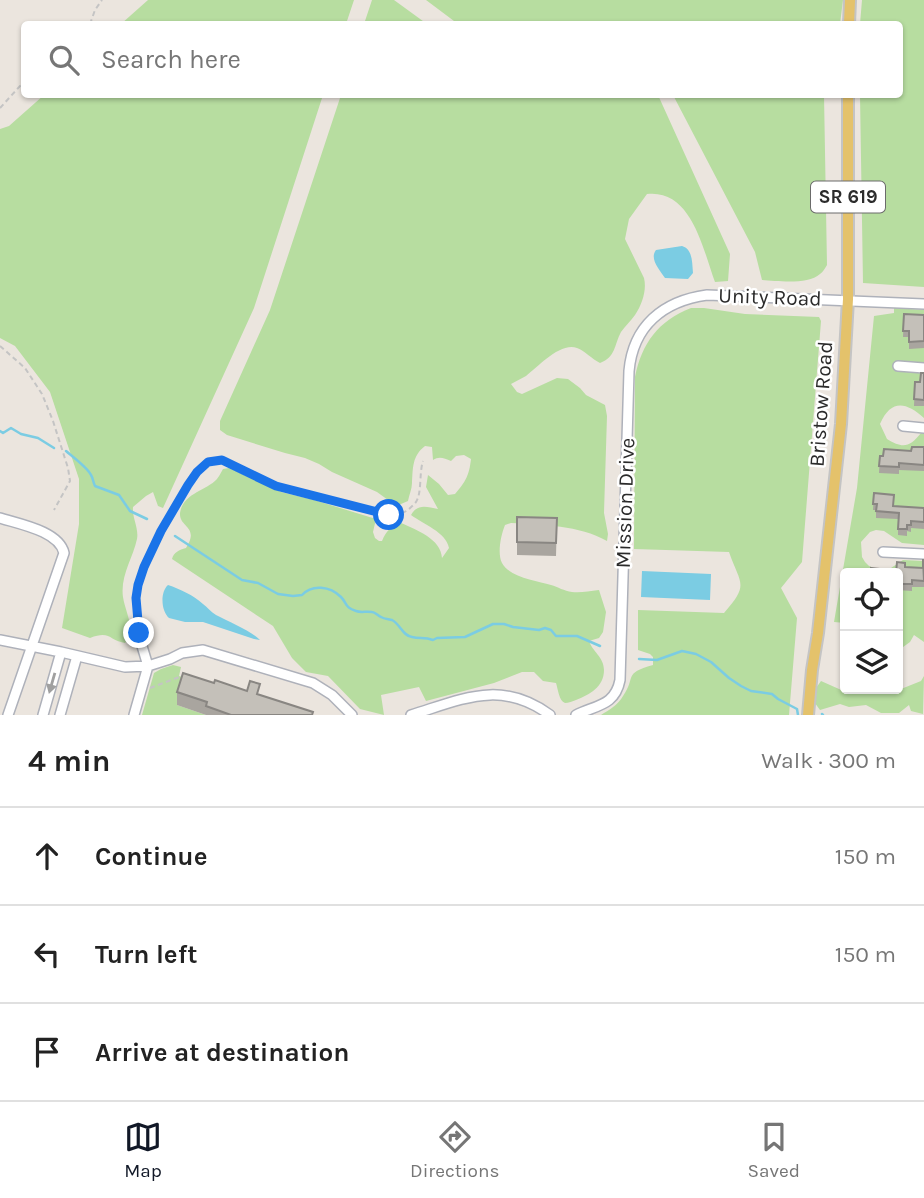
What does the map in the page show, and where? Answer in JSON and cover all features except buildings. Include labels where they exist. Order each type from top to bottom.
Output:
[{"type":"main road","points":[[849,21],[850,0]]},
{"type":"main road","name":"Bristow Road","points":[[808,715],[839,437],[848,299],[848,98]]},
{"type":"street","name":"Unity Road","points":[[692,297],[707,295],[848,299],[924,304]]},
{"type":"street","name":"Mission Drive","points":[[576,715],[604,704],[618,691],[621,680],[630,356],[644,328],[655,316],[666,307],[692,297]]},
{"type":"street","points":[[898,366],[924,368]]},
{"type":"street","points":[[903,426],[924,428]]},
{"type":"street","points":[[0,518],[51,536],[64,549],[8,715]]},
{"type":"street","points":[[883,552],[924,554]]},
{"type":"street","points":[[0,640],[119,667],[148,666],[182,653],[203,650],[313,683],[332,695],[352,715]]},
{"type":"street","points":[[134,715],[148,666],[142,646]]},
{"type":"street","points":[[43,715],[61,652]]},
{"type":"street","points":[[60,715],[77,656]]},
{"type":"street","points":[[411,715],[467,698],[493,694],[519,698],[550,715]]},
{"type":"path","points":[[91,21],[102,0]]},
{"type":"path","points":[[0,108],[21,85]]},
{"type":"path","points":[[0,346],[25,369],[42,394],[53,421],[70,481],[54,510]]},
{"type":"path","points":[[142,646],[136,598],[144,567],[188,485],[208,462],[222,460],[276,486],[396,515],[404,513],[418,498],[423,461]]},
{"type":"path","points":[[149,688],[182,676]]},
{"type":"green space","points":[[148,0],[354,0],[347,21],[124,21]]},
{"type":"green space","points":[[372,0],[394,0],[423,21],[365,21]]},
{"type":"green space","points":[[426,0],[843,0],[840,21],[454,21]]},
{"type":"green space","points":[[862,0],[924,0],[924,287],[863,283],[860,98],[903,98],[903,21],[860,21]]},
{"type":"green space","points":[[41,98],[322,98],[254,308],[163,508],[158,506],[153,492],[133,507],[137,535],[123,582],[123,597],[130,627],[125,643],[102,635],[90,638],[62,628],[79,524],[79,479],[50,392],[15,346],[0,338],[0,129],[9,126]]},
{"type":"green space","points":[[340,98],[659,98],[730,254],[728,281],[715,282],[700,239],[685,211],[675,201],[662,195],[647,194],[629,219],[625,239],[644,278],[643,297],[635,315],[621,332],[612,354],[600,363],[583,351],[570,347],[550,356],[526,376],[511,384],[522,394],[557,378],[568,379],[586,395],[605,405],[607,416],[604,513],[607,541],[573,529],[511,523],[505,525],[500,544],[502,563],[517,575],[569,591],[599,590],[606,612],[603,632],[599,638],[589,641],[602,661],[604,670],[595,690],[565,703],[556,683],[543,681],[534,672],[522,672],[494,683],[426,701],[419,687],[381,695],[384,715],[360,709],[328,676],[306,672],[292,658],[273,626],[172,559],[177,552],[186,548],[190,541],[190,531],[181,518],[182,506],[190,497],[217,479],[223,469],[229,468],[281,492],[376,519],[373,532],[379,541],[382,541],[392,527],[401,523],[433,540],[441,551],[442,558],[449,548],[439,533],[411,515],[420,507],[438,509],[426,487],[428,475],[448,495],[455,494],[469,470],[471,459],[464,455],[456,456],[451,461],[442,458],[433,460],[432,447],[425,446],[414,463],[408,501],[394,507],[377,492],[319,464],[227,435],[220,430],[220,421],[270,310]]},
{"type":"green space","points":[[675,98],[824,98],[827,265],[821,273],[808,280],[762,280],[755,252]]},
{"type":"green space","points":[[691,308],[745,314],[819,317],[821,321],[802,562],[781,588],[797,618],[789,715],[601,715],[621,699],[634,673],[653,665],[653,657],[650,654],[638,650],[638,610],[724,613],[740,589],[739,578],[729,552],[634,549],[635,377],[642,354],[653,335],[669,319]]},
{"type":"green space","points":[[894,308],[924,310],[924,418],[905,406],[899,406],[889,410],[880,424],[887,439],[902,445],[910,444],[921,433],[924,434],[924,545],[902,543],[884,531],[876,530],[870,532],[861,542],[862,557],[874,568],[843,568],[857,488],[874,316],[894,313]]},
{"type":"green space","points":[[903,560],[924,561],[924,642],[914,635],[903,647],[903,568],[891,568]]},
{"type":"green space","points":[[840,587],[840,623],[834,622]]},
{"type":"green space","points":[[173,665],[181,667],[179,676],[210,686],[177,705],[206,715],[142,715],[154,673]]},
{"type":"green space","points":[[924,676],[923,714],[911,711],[909,705],[899,713],[881,713],[866,705],[849,707],[840,704],[820,710],[812,699],[821,681],[840,689],[840,694],[903,694],[903,688],[921,681]]},
{"type":"water","points":[[682,246],[690,253],[693,273],[688,279],[665,278],[654,261],[654,253],[656,250]]},
{"type":"water","points":[[642,571],[711,574],[710,600],[641,597]]},
{"type":"water","points":[[168,585],[191,595],[216,615],[260,640],[203,622],[185,622],[169,618],[162,602]]},
{"type":"waterway","points":[[0,431],[3,433],[11,428],[21,434],[38,438],[54,448]]},
{"type":"waterway","points":[[66,451],[89,472],[95,486],[119,495],[130,511],[147,519]]},
{"type":"waterway","points":[[175,536],[242,580],[258,583],[278,594],[293,596],[302,595],[311,589],[326,589],[337,593],[350,608],[358,612],[373,612],[392,620],[412,637],[433,640],[465,637],[493,624],[504,624],[539,630],[545,628],[556,636],[577,636],[600,646]]},
{"type":"waterway","points":[[639,659],[657,660],[682,651],[696,654],[711,662],[741,686],[751,691],[772,694],[797,709],[798,715]]},
{"type":"route","points":[[139,633],[136,598],[144,567],[188,485],[208,462],[222,460],[276,486],[389,515]]}]
